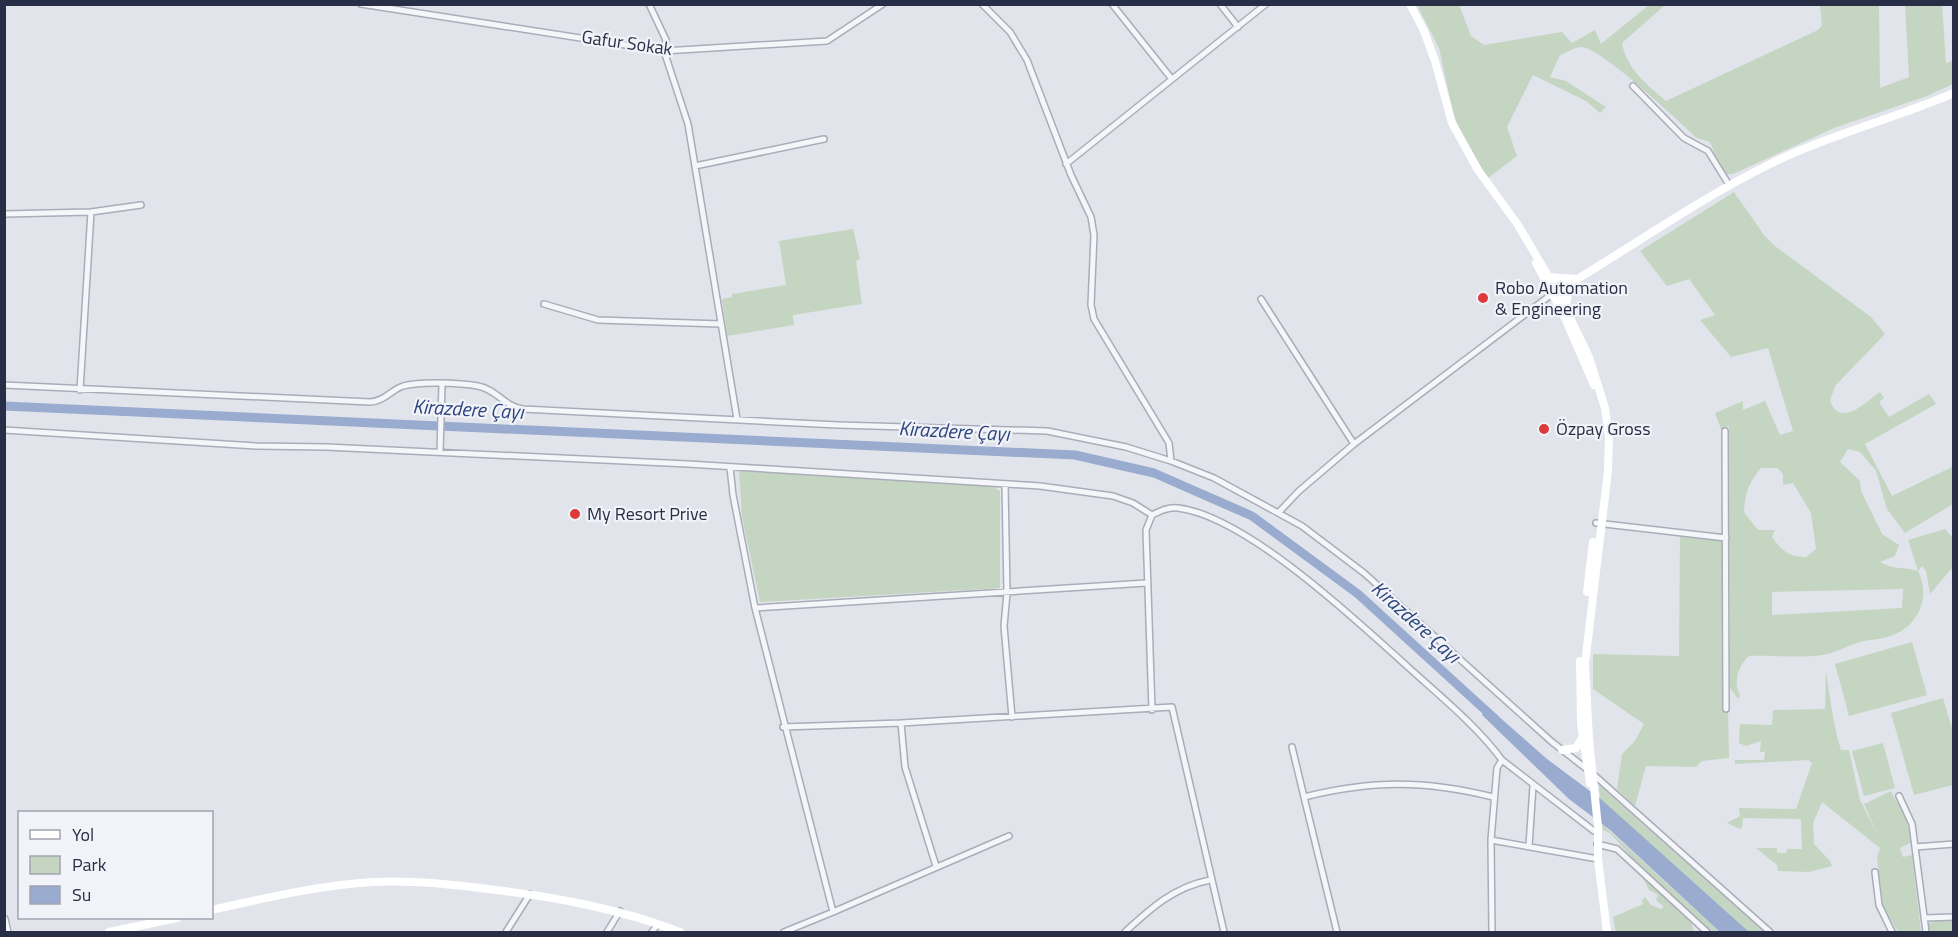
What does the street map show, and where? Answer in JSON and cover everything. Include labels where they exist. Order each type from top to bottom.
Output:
[{"type":"main road","points":[[1404,4],[1419,33],[1447,125],[1459,149],[1514,228],[1566,309],[1589,357],[1605,408],[1609,456],[1580,643],[1582,738],[1591,776]]},
{"type":"main road","points":[[1410,4],[1424,31],[1448,112],[1464,147],[1518,225],[1549,277],[1588,369],[1601,411],[1604,457],[1585,648],[1591,776],[1607,933]]},
{"type":"main road","points":[[1555,292],[1729,186],[1820,141],[1953,93]]},
{"type":"main road","points":[[1549,277],[1578,279]]},
{"type":"main road","points":[[1566,309],[1568,293],[1578,279]]},
{"type":"main road","points":[[1562,750],[1576,748],[1582,738]]},
{"type":"main road","points":[[213,910],[330,886],[374,882],[415,882],[530,894],[620,911],[680,933]]},
{"type":"main road","points":[[109,933],[172,919]]},
{"type":"street","name":"Gafur Sokak","points":[[361,4],[404,8],[664,51],[827,41],[883,4]]},
{"type":"street","points":[[649,4],[666,40],[664,51],[688,124],[737,419]]},
{"type":"street","points":[[982,4],[1010,32],[1027,60],[1066,164],[1093,225],[1091,305],[1094,320],[1169,443],[1171,461]]},
{"type":"street","points":[[1112,4],[1171,78]]},
{"type":"street","points":[[1220,4],[1238,27]]},
{"type":"street","points":[[1066,164],[1266,4]]},
{"type":"street","points":[[1633,86],[1684,138],[1708,151],[1729,186]]},
{"type":"street","points":[[695,166],[824,138]]},
{"type":"street","points":[[4,214],[91,212],[141,205]]},
{"type":"street","points":[[80,390],[91,212]]},
{"type":"street","points":[[1279,512],[1299,491],[1354,444],[1555,292]]},
{"type":"street","points":[[1261,299],[1354,444]]},
{"type":"street","points":[[544,304],[561,311],[598,320],[721,324]]},
{"type":"street","points":[[4,385],[370,402],[381,400],[396,389],[408,385],[485,388],[510,405],[523,409],[1047,432],[1080,436],[1171,461],[1232,487],[1279,512],[1322,540],[1364,573],[1770,933]]},
{"type":"street","points":[[440,449],[442,387]]},
{"type":"street","points":[[4,430],[256,446],[440,449],[1005,484],[1070,489],[1113,496],[1133,503],[1152,515],[1174,508],[1205,517],[1243,537],[1298,573],[1425,682],[1479,733],[1502,760],[1533,786],[1595,827]]},
{"type":"street","points":[[1725,431],[1726,709]]},
{"type":"street","points":[[730,467],[734,504],[755,608],[783,727],[833,912]]},
{"type":"street","points":[[1005,484],[1007,593],[1004,626],[1012,717]]},
{"type":"street","points":[[1152,515],[1146,530],[1152,710]]},
{"type":"street","points":[[1598,524],[1726,538]]},
{"type":"street","points":[[755,608],[1146,583]]},
{"type":"street","points":[[783,727],[901,723],[1152,710],[1172,707],[1224,933]]},
{"type":"street","points":[[901,723],[905,767],[936,866]]},
{"type":"street","points":[[1292,747],[1337,933]]},
{"type":"street","points":[[1492,933],[1493,797],[1497,768],[1502,760]]},
{"type":"street","points":[[1304,797],[1358,786],[1405,783],[1439,785],[1493,797]]},
{"type":"street","points":[[1529,846],[1533,786]]},
{"type":"street","points":[[1899,796],[1912,824],[1926,933]]},
{"type":"street","points":[[784,933],[1009,836]]},
{"type":"street","points":[[1491,840],[1598,859]]},
{"type":"street","points":[[1597,844],[1617,849],[1707,933]]},
{"type":"street","points":[[1916,847],[1953,844]]},
{"type":"street","points":[[1875,872],[1879,905],[1892,933]]},
{"type":"street","points":[[1125,933],[1172,893],[1187,885],[1210,880]]},
{"type":"street","points":[[506,933],[530,894]]},
{"type":"street","points":[[607,933],[620,911]]},
{"type":"street","points":[[1925,918],[1953,917]]},
{"type":"street","points":[[4,919],[7,933]]},
{"type":"street","points":[[652,933],[658,924]]},
{"type":"green space","points":[[1417,5],[1459,5],[1471,36],[1484,45],[1562,32],[1572,43],[1595,30],[1601,44],[1649,5],[1665,5],[1622,43],[1633,68],[1666,101],[1818,30],[1822,25],[1820,5],[1879,5],[1880,88],[1909,77],[1905,5],[1942,5],[1946,63],[1953,61],[1953,84],[1927,96],[1834,128],[1733,174],[1727,174],[1719,165],[1710,142],[1697,138],[1605,59],[1591,50],[1579,47],[1560,55],[1550,77],[1566,81],[1606,107],[1600,113],[1586,101],[1533,75],[1507,127],[1517,156],[1488,178],[1465,141],[1454,117],[1439,48]]},
{"type":"green space","points":[[1734,192],[1764,235],[1775,246],[1871,317],[1885,334],[1835,386],[1830,401],[1835,409],[1840,413],[1853,411],[1880,392],[1884,398],[1879,402],[1889,417],[1929,394],[1936,404],[1865,444],[1892,496],[1954,466],[1953,504],[1905,533],[1887,509],[1876,471],[1860,452],[1848,449],[1840,462],[1860,481],[1861,491],[1882,534],[1899,545],[1895,556],[1880,562],[1918,571],[1922,581],[1923,600],[1920,609],[1910,624],[1902,630],[1889,637],[1861,642],[1831,653],[1799,657],[1749,656],[1738,675],[1737,685],[1740,695],[1738,699],[1730,688],[1729,426],[1721,429],[1715,413],[1743,401],[1743,410],[1765,401],[1780,435],[1793,431],[1768,348],[1731,357],[1700,320],[1715,315],[1689,279],[1667,286],[1640,251]],"holes":[[[1761,468],[1777,468],[1783,474],[1783,485],[1793,483],[1811,513],[1816,549],[1806,557],[1786,552],[1772,537],[1775,530],[1758,530],[1744,512],[1748,488]],[[1903,589],[1902,608],[1772,615],[1772,592]]]},
{"type":"green space","points":[[853,229],[860,259],[856,261],[862,304],[793,315],[794,325],[727,336],[722,299],[732,297],[732,294],[786,285],[779,241]]},
{"type":"green space","points":[[739,471],[992,486],[1000,491],[1000,588],[760,602],[742,517]]},
{"type":"green space","points":[[1945,529],[1953,538],[1953,567],[1930,594],[1926,571],[1922,566],[1918,571],[1908,540]]},
{"type":"green space","points":[[1680,536],[1719,540],[1723,543],[1722,705],[1723,711],[1728,711],[1729,758],[1702,761],[1696,767],[1646,766],[1635,806],[1617,789],[1622,754],[1635,741],[1644,724],[1593,689],[1593,654],[1679,656]]},
{"type":"green space","points":[[1912,642],[1927,695],[1849,716],[1835,664]]},
{"type":"green space","points":[[1826,671],[1841,750],[1849,750],[1860,800],[1877,833],[1864,804],[1891,791],[1906,819],[1912,842],[1900,848],[1903,857],[1912,855],[1921,932],[1898,932],[1883,906],[1877,857],[1880,848],[1822,802],[1813,823],[1814,844],[1832,866],[1809,872],[1778,871],[1777,865],[1756,848],[1777,848],[1777,853],[1786,853],[1787,849],[1802,849],[1801,819],[1743,818],[1740,829],[1727,823],[1740,816],[1739,808],[1796,809],[1812,763],[1808,760],[1735,764],[1735,760],[1764,760],[1765,752],[1760,752],[1761,741],[1746,746],[1739,743],[1740,724],[1772,725],[1773,710],[1825,709]]},
{"type":"green space","points":[[1943,698],[1953,732],[1953,785],[1914,795],[1891,713]]},
{"type":"green space","points":[[1883,743],[1895,788],[1864,796],[1852,751]]},
{"type":"green space","points":[[1599,785],[1765,932],[1749,932],[1600,799]]},
{"type":"green space","points":[[1602,824],[1720,932],[1711,932],[1655,883],[1610,833],[1603,830]]},
{"type":"green space","points":[[1643,878],[1690,920],[1694,931],[1616,932],[1613,917],[1643,904],[1642,900],[1645,897],[1651,905],[1661,909],[1664,907],[1656,900],[1658,895],[1649,890]]},
{"type":"green space","points":[[1953,920],[1953,932],[1929,932],[1929,923]]},
{"type":"water","points":[[1488,707],[1547,759],[1602,800],[1749,932],[1720,932],[1610,830],[1569,799],[1482,715]]},
{"type":"waterway","name":"Kirazdere Çayı","points":[[4,406],[1075,455],[1154,473],[1252,516],[1358,594],[1494,718]]},
{"type":"place","name":"Robo Automation & Engineering","points":[[1483,298]]},
{"type":"place","name":"Özpay Gross","points":[[1544,429]]},
{"type":"place","name":"My Resort Prive","points":[[575,514]]}]
